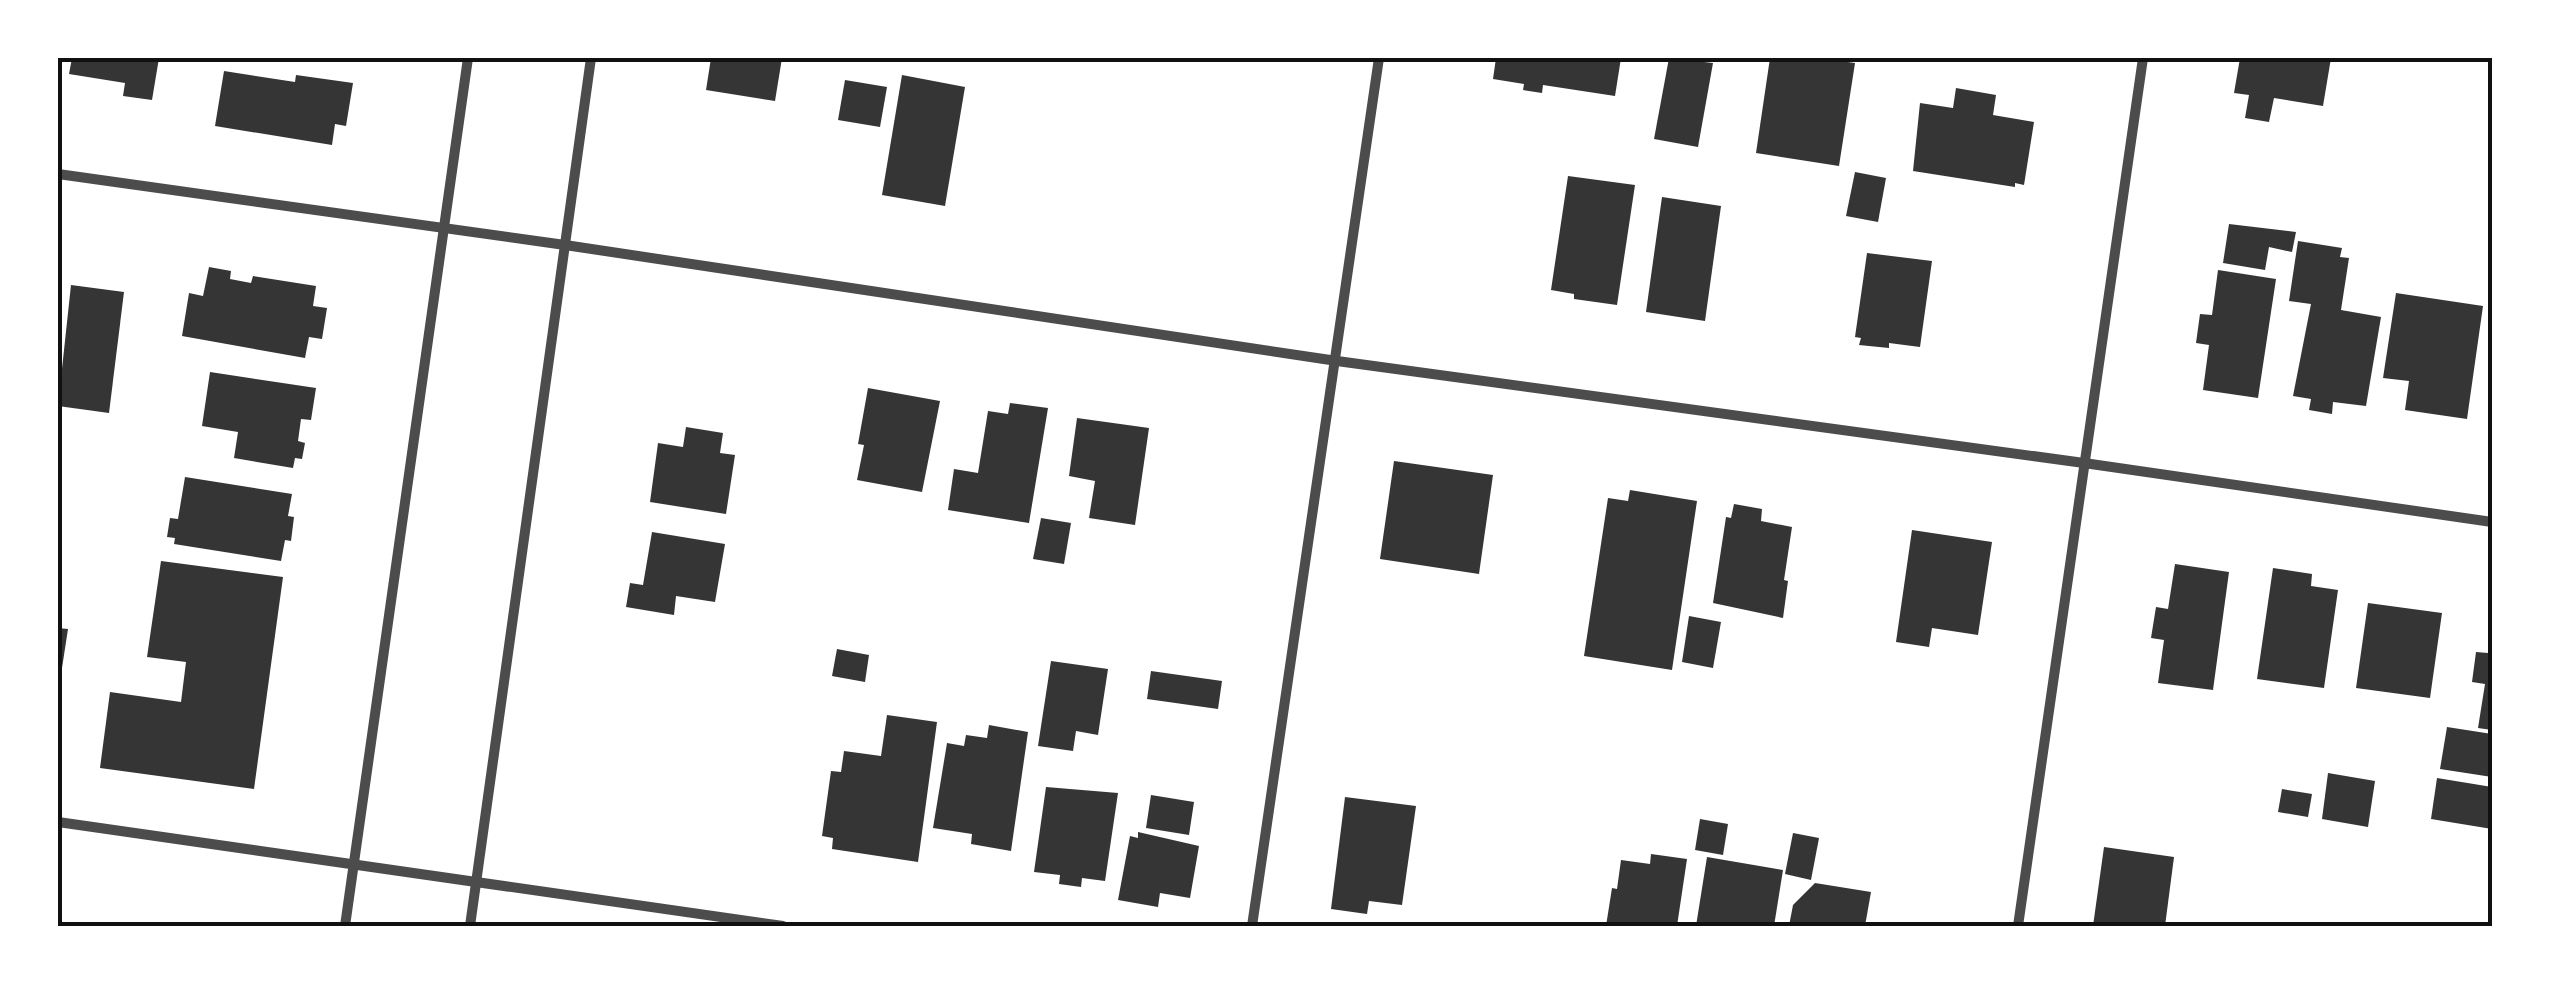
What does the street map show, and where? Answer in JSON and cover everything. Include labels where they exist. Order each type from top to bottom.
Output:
[{"type":"street","points":[[345,926],[468,58]]},
{"type":"street","points":[[470,926],[591,58]]},
{"type":"street","points":[[1252,926],[1379,58]]},
{"type":"street","points":[[2018,926],[2144,58]]},
{"type":"street","points":[[58,174],[565,244],[1336,362],[2492,522]]},
{"type":"street","points":[[58,822],[783,926]]},
{"type":"building","points":[[72,58],[159,58],[152,100],[123,96],[125,83],[69,74]]},
{"type":"building","points":[[711,58],[782,58],[775,101],[706,90]]},
{"type":"building","points":[[1496,58],[1621,58],[1615,96],[1543,85],[1542,93],[1523,90],[1524,84],[1493,79]]},
{"type":"building","points":[[1669,58],[1713,63],[1698,147],[1654,139]]},
{"type":"building","points":[[1770,58],[1855,63],[1839,166],[1756,153]]},
{"type":"building","points":[[2240,58],[2331,58],[2323,106],[2274,98],[2269,122],[2245,118],[2249,95],[2234,93]]},
{"type":"building","points":[[224,71],[295,82],[296,75],[353,83],[346,126],[335,124],[332,145],[215,126]]},
{"type":"building","points":[[902,75],[965,87],[945,206],[882,195]]},
{"type":"building","points":[[845,80],[887,87],[880,127],[838,120]]},
{"type":"building","points":[[1956,88],[1996,95],[1993,115],[2034,122],[2024,185],[2015,183],[2015,187],[1913,171],[1920,103],[1953,108]]},
{"type":"building","points":[[1855,172],[1886,178],[1878,222],[1846,216]]},
{"type":"building","points":[[1568,176],[1635,185],[1617,305],[1574,299],[1574,294],[1551,290]]},
{"type":"building","points":[[1662,197],[1721,206],[1705,321],[1646,312]]},
{"type":"building","points":[[2229,224],[2296,232],[2292,252],[2269,247],[2265,270],[2223,263]]},
{"type":"building","points":[[2298,241],[2342,248],[2340,257],[2349,258],[2341,310],[2381,317],[2366,406],[2333,402],[2332,414],[2309,410],[2311,399],[2293,396],[2311,304],[2289,301]]},
{"type":"building","points":[[1867,253],[1932,261],[1920,347],[1859,345],[1861,338],[1855,337]]},
{"type":"building","points":[[209,267],[231,271],[230,279],[251,283],[253,276],[316,286],[313,306],[327,308],[322,339],[309,337],[305,358],[182,336],[189,293],[203,296]]},
{"type":"building","points":[[2218,270],[2276,279],[2258,398],[2203,390],[2209,345],[2196,343],[2200,314],[2212,315]]},
{"type":"building","points":[[71,285],[124,292],[109,413],[58,406]]},
{"type":"building","points":[[2396,293],[2483,306],[2467,419],[2405,410],[2409,381],[2383,378]]},
{"type":"building","points":[[210,372],[316,388],[311,420],[301,419],[298,441],[305,443],[302,459],[295,458],[293,468],[234,458],[238,432],[202,426]]},
{"type":"building","points":[[868,388],[940,401],[922,492],[857,480],[864,445],[858,444]]},
{"type":"building","points":[[1010,403],[1048,408],[1029,523],[948,510],[954,469],[978,473],[988,411],[1008,414]]},
{"type":"building","points":[[1077,418],[1149,428],[1135,525],[1089,518],[1095,481],[1069,476]]},
{"type":"building","points":[[686,427],[723,433],[720,453],[735,455],[726,514],[650,502],[658,443],[683,447]]},
{"type":"building","points":[[1394,461],[1493,475],[1479,574],[1380,559]]},
{"type":"building","points":[[185,477],[292,494],[288,516],[294,517],[291,541],[285,540],[281,561],[174,544],[175,538],[167,537],[170,518],[178,519]]},
{"type":"building","points":[[1630,490],[1697,501],[1672,670],[1584,656],[1608,498],[1628,501]]},
{"type":"building","points":[[1734,504],[1762,509],[1761,521],[1792,527],[1783,618],[1713,603],[1726,517],[1731,518]]},
{"type":"building","points":[[1041,518],[1071,523],[1064,564],[1033,559]]},
{"type":"building","points":[[1912,530],[1992,542],[1978,635],[1932,628],[1929,647],[1896,642]]},
{"type":"building","points":[[652,532],[725,544],[715,602],[676,596],[674,615],[626,607],[630,583],[643,585]]},
{"type":"building","points":[[161,561],[283,577],[254,789],[100,768],[110,692],[181,702],[186,662],[147,657]]},
{"type":"building","points":[[2175,564],[2229,572],[2213,690],[2158,683],[2164,640],[2151,638],[2156,607],[2168,609]]},
{"type":"building","points":[[2273,568],[2312,574],[2311,586],[2338,590],[2324,688],[2257,679]]},
{"type":"building","points":[[2368,603],[2442,613],[2430,698],[2356,688]]},
{"type":"building","points":[[1689,616],[1721,622],[1713,668],[1682,662]]},
{"type":"building","points":[[58,628],[68,629],[60,681],[58,681]]},
{"type":"building","points":[[2490,637],[2492,730],[2478,728],[2485,684],[2472,682],[2476,652],[2488,653]]},
{"type":"building","points":[[837,649],[869,655],[865,682],[832,676]]},
{"type":"building","points":[[1051,661],[1108,669],[1098,735],[1076,731],[1073,751],[1038,746]]},
{"type":"building","points":[[1151,671],[1222,681],[1218,709],[1147,699]]},
{"type":"building","points":[[887,715],[937,722],[918,862],[832,849],[833,838],[822,836],[831,771],[841,772],[844,751],[881,756]]},
{"type":"building","points":[[989,725],[1028,732],[1011,851],[971,844],[972,834],[933,828],[947,743],[964,746],[966,735],[987,738]]},
{"type":"building","points":[[2447,727],[2492,734],[2492,777],[2440,769]]},
{"type":"building","points":[[2328,773],[2375,781],[2368,827],[2322,819]]},
{"type":"building","points":[[2437,778],[2492,787],[2492,829],[2431,819]]},
{"type":"building","points":[[1046,787],[1118,793],[1105,881],[1082,878],[1081,887],[1059,884],[1060,875],[1034,872]]},
{"type":"building","points":[[2282,789],[2312,794],[2308,817],[2278,812]]},
{"type":"building","points":[[1151,795],[1194,802],[1189,835],[1146,828]]},
{"type":"building","points":[[1345,797],[1416,806],[1402,905],[1369,901],[1367,914],[1331,909]]},
{"type":"building","points":[[1700,819],[1728,824],[1723,855],[1695,850]]},
{"type":"building","points":[[1138,832],[1199,846],[1190,898],[1160,893],[1158,907],[1118,900],[1130,836],[1138,838]]},
{"type":"building","points":[[1793,833],[1819,838],[1811,880],[1785,874]]},
{"type":"building","points":[[2104,847],[2174,857],[2165,926],[2093,926]]},
{"type":"building","points":[[1651,854],[1687,859],[1677,926],[1606,926],[1621,860],[1650,864]]},
{"type":"building","points":[[1707,857],[1783,870],[1774,926],[1696,926]]},
{"type":"building","points":[[1815,883],[1871,892],[1865,926],[1789,926],[1793,905]]}]
